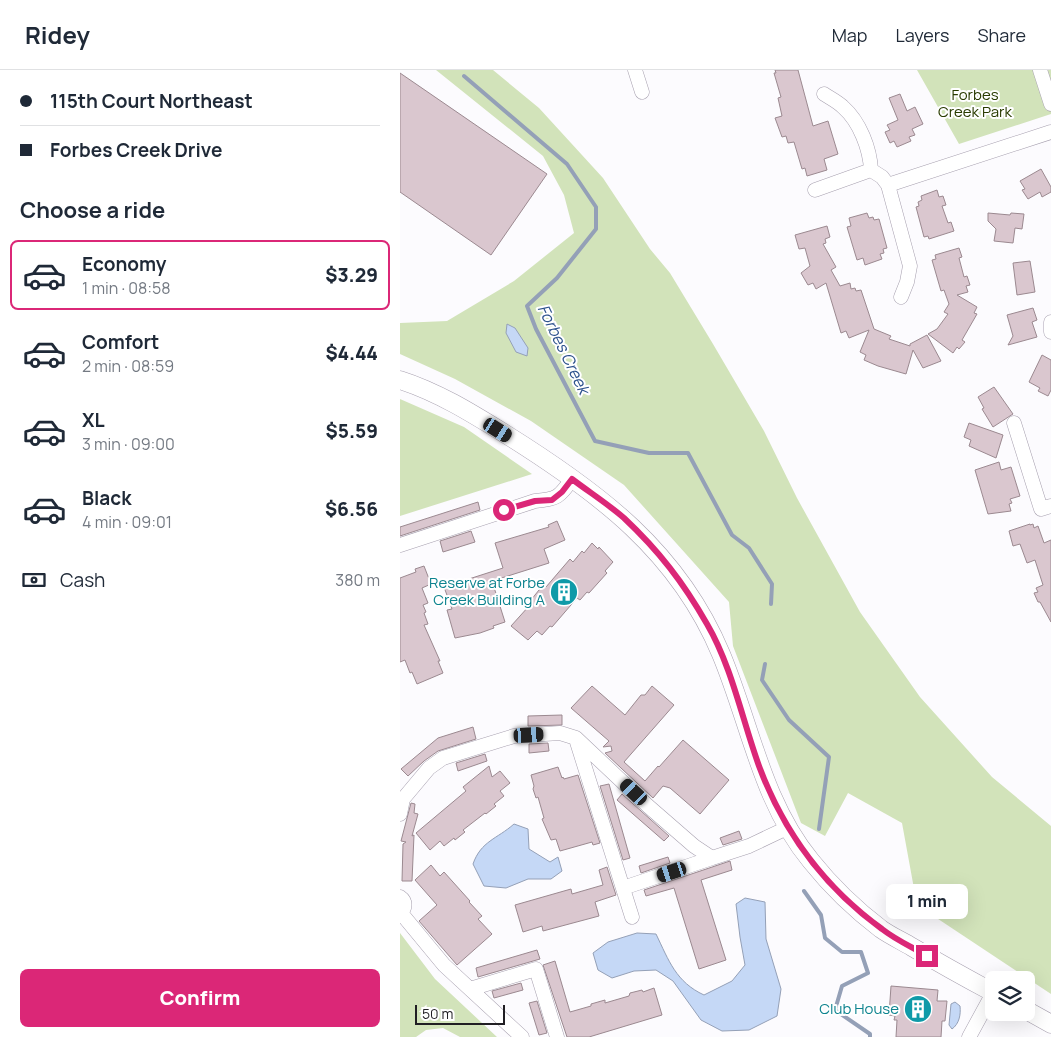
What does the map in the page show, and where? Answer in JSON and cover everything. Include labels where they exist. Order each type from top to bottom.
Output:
[{"type":"street","points":[[635,70],[642,92]]},
{"type":"street","points":[[1040,70],[1051,104]]},
{"type":"street","points":[[824,94],[844,107],[861,132],[870,158],[871,170]]},
{"type":"street","points":[[888,185],[1051,132]]},
{"type":"street","points":[[871,170],[882,177],[888,185],[910,266],[907,282],[901,297]]},
{"type":"street","points":[[815,190],[871,170]]},
{"type":"street","points":[[1051,322],[1051,332]]},
{"type":"street","points":[[400,380],[420,386],[467,410],[530,449],[622,517],[659,553],[678,576],[708,625],[722,655],[760,767],[787,828],[810,861],[842,896],[882,930],[985,988]]},
{"type":"street","points":[[1014,424],[1046,507]]},
{"type":"street","points":[[400,545],[535,501],[552,500],[562,492],[572,479]]},
{"type":"street","points":[[400,814],[404,799],[429,768],[442,758],[514,736],[560,733],[576,738],[648,806],[694,846],[712,858]]},
{"type":"street","points":[[576,738],[632,917]]},
{"type":"street","points":[[623,888],[749,846],[787,828]]},
{"type":"street","points":[[400,896],[405,904],[400,913],[444,965],[522,1037]]},
{"type":"street","points":[[470,989],[536,969],[557,1037]]},
{"type":"street","points":[[969,1037],[985,1009]]},
{"type":"street","points":[[1035,1015],[1051,1024]]},
{"type":"green space","points":[[436,70],[493,70],[539,108],[603,178],[650,249],[670,273],[713,344],[764,431],[797,498],[860,612],[920,697],[992,777],[1051,826],[1051,994],[1035,983],[1035,971],[1016,971],[917,905],[902,823],[848,793],[825,836],[801,823],[733,646],[729,602],[624,485],[531,421],[455,379],[400,354],[400,323],[447,321],[514,281],[574,233],[564,195],[543,156]]},
{"type":"green space","name":"Forbes Creek Park","points":[[917,70],[1051,70],[1051,114],[959,144]]},
{"type":"green space","points":[[400,399],[464,427],[532,474],[400,516]]},
{"type":"green space","points":[[400,933],[435,979],[497,1037],[460,1037],[443,1028],[426,1030],[416,1037],[400,1037]]},
{"type":"water","points":[[507,324],[515,328],[528,348],[527,356],[516,352],[506,333]]},
{"type":"water","points":[[514,824],[528,829],[529,849],[550,862],[558,857],[562,871],[551,879],[528,879],[506,888],[484,886],[473,864],[476,856],[485,845]]},
{"type":"water","points":[[745,898],[765,902],[766,939],[781,989],[777,1016],[749,1030],[722,1031],[701,1020],[673,981],[656,970],[634,971],[612,978],[598,970],[593,953],[608,942],[637,933],[656,934],[674,970],[694,990],[704,995],[732,981],[745,965],[736,904]]},
{"type":"water","points":[[955,1002],[960,1006],[960,1013],[958,1022],[952,1029],[949,1025],[951,1004]]},
{"type":"building","points":[[775,70],[798,70],[813,126],[828,121],[838,154],[824,159],[827,170],[807,176],[805,168],[802,169],[794,142],[788,143],[786,136],[782,137],[775,118],[782,116],[778,98],[781,97],[774,73],[776,73]]},
{"type":"building","points":[[400,73],[547,174],[491,255],[400,192]]},
{"type":"building","points":[[900,94],[907,111],[915,107],[923,124],[912,129],[915,135],[909,137],[911,141],[897,147],[894,141],[890,143],[885,132],[890,130],[887,125],[898,120],[889,98]]},
{"type":"building","points":[[1041,169],[1051,187],[1051,192],[1042,197],[1040,192],[1028,199],[1022,190],[1025,189],[1020,181]]},
{"type":"building","points":[[937,190],[939,197],[943,196],[946,205],[942,206],[948,223],[951,222],[954,231],[929,239],[928,236],[924,237],[916,207],[919,206],[918,202],[922,200],[921,196]]},
{"type":"building","points":[[867,213],[869,218],[879,219],[887,248],[883,249],[884,253],[880,254],[882,259],[865,265],[863,258],[857,260],[847,227],[851,226],[849,218]]},
{"type":"building","points":[[988,213],[1024,214],[1022,229],[1015,228],[1013,243],[994,241],[996,229],[988,221]]},
{"type":"building","points":[[827,226],[830,237],[825,239],[826,243],[823,244],[836,267],[831,270],[840,286],[850,283],[851,289],[861,290],[874,329],[891,336],[889,339],[910,346],[910,344],[927,335],[941,361],[923,368],[913,350],[906,374],[864,360],[866,355],[860,352],[869,330],[849,338],[846,331],[841,333],[826,283],[816,289],[813,283],[808,285],[801,273],[810,266],[805,248],[799,249],[795,235]]},
{"type":"building","points":[[959,248],[962,257],[959,258],[964,277],[967,276],[970,285],[966,286],[968,292],[957,295],[977,307],[974,313],[977,314],[962,340],[965,342],[959,349],[957,347],[953,353],[928,334],[937,329],[948,314],[944,312],[949,304],[944,290],[941,291],[932,260],[936,259],[935,255]]},
{"type":"building","points":[[1030,261],[1035,292],[1017,295],[1013,263]]},
{"type":"building","points":[[1033,308],[1037,320],[1032,322],[1037,337],[1008,345],[1013,336],[1007,315]]},
{"type":"building","points":[[1042,355],[1051,360],[1051,390],[1048,396],[1038,391],[1040,388],[1029,382]]},
{"type":"building","points":[[994,387],[1013,414],[993,427],[982,409],[984,408],[978,397]]},
{"type":"building","points":[[969,423],[1003,435],[996,458],[969,446],[971,440],[964,437]]},
{"type":"building","points":[[999,462],[1001,470],[1011,467],[1020,496],[1010,499],[1012,503],[1009,504],[1011,511],[988,514],[975,470]]},
{"type":"building","points":[[478,502],[480,510],[400,536],[400,527]]},
{"type":"building","points":[[557,521],[565,540],[544,549],[549,563],[492,581],[505,622],[480,633],[455,638],[447,610],[452,609],[444,587],[503,568],[495,543],[549,527],[548,525]]},
{"type":"building","points":[[1033,524],[1034,528],[1038,526],[1044,543],[1051,540],[1051,622],[1034,593],[1038,592],[1036,588],[1043,585],[1035,560],[1027,563],[1020,544],[1013,546],[1009,531]]},
{"type":"building","points":[[471,531],[475,542],[443,552],[440,541]]},
{"type":"building","name":"Reserve at Forbe Creek Building A","points":[[592,543],[598,549],[599,547],[613,562],[605,571],[607,573],[589,593],[587,592],[580,600],[577,598],[552,627],[550,626],[542,635],[537,631],[528,640],[511,626],[529,606],[527,605],[539,590],[546,587],[570,559],[573,562]]},
{"type":"building","points":[[424,566],[431,584],[422,588],[428,603],[423,605],[428,624],[424,625],[440,661],[438,661],[443,673],[417,684],[405,660],[400,662],[400,578],[416,572],[415,569]]},
{"type":"building","points":[[592,686],[625,715],[641,695],[645,695],[652,686],[674,705],[624,762],[645,781],[683,740],[729,780],[700,814],[670,788],[663,786],[653,798],[605,753],[612,751],[611,746],[603,747],[609,741],[571,708]]},
{"type":"building","points":[[562,715],[562,725],[528,726],[528,716]]},
{"type":"building","points":[[473,727],[476,739],[438,751],[408,776],[401,769],[438,738]]},
{"type":"building","points":[[548,743],[549,751],[529,753],[529,744]]},
{"type":"building","points":[[485,754],[487,761],[458,771],[456,763]]},
{"type":"building","points":[[489,766],[492,777],[500,771],[510,783],[500,791],[504,796],[494,804],[496,806],[463,830],[465,832],[455,840],[454,838],[444,846],[440,841],[430,850],[416,833],[466,791],[463,787]]},
{"type":"building","points":[[558,767],[564,779],[578,775],[600,843],[593,845],[592,842],[560,851],[556,839],[551,840],[542,819],[544,818],[538,797],[536,798],[533,789],[531,775]]},
{"type":"building","points":[[609,784],[630,858],[623,860],[600,786]]},
{"type":"building","points":[[622,794],[669,836],[664,841],[617,800]]},
{"type":"building","points":[[411,803],[415,804],[414,813],[418,814],[412,836],[414,835],[412,881],[402,881],[403,844],[406,842],[401,841]]},
{"type":"building","points":[[739,831],[742,839],[723,845],[720,838]]},
{"type":"building","points":[[668,857],[670,863],[641,873],[639,866]]},
{"type":"building","points":[[730,861],[732,870],[701,880],[726,960],[699,969],[674,888],[646,896],[644,890]]},
{"type":"building","points":[[431,865],[440,876],[444,872],[470,901],[482,916],[478,919],[492,934],[457,965],[419,921],[437,905],[415,880]]},
{"type":"building","points":[[607,867],[616,895],[595,902],[599,916],[543,931],[542,926],[523,932],[515,905],[571,889],[572,894],[603,885],[599,870]]},
{"type":"building","points":[[537,950],[540,959],[478,977],[476,968]]},
{"type":"building","points":[[555,961],[570,1012],[605,1000],[605,1003],[629,996],[630,993],[642,990],[643,992],[654,988],[662,1015],[589,1037],[567,1037],[543,965]]},
{"type":"building","points":[[521,983],[523,990],[494,998],[492,991]]},
{"type":"building","name":"Club House","points":[[891,986],[938,990],[937,1001],[947,1001],[945,1021],[942,1021],[941,1037],[896,1037],[897,1020],[894,1020],[895,1016],[889,1015]]},
{"type":"building","points":[[537,1001],[547,1033],[539,1035],[529,1003]]},
{"type":"waterway","name":"Forbes Creek","points":[[464,76],[567,164],[596,207],[596,229],[557,278],[527,306],[536,329],[595,441],[649,453],[688,453],[732,535],[749,548],[772,584],[771,604]]},
{"type":"waterway","name":"Forbes Creek","points":[[765,664],[762,680],[789,720],[829,757],[819,829]]},
{"type":"waterway","name":"Forbes Creek","points":[[804,891],[821,915],[825,938],[842,952],[861,952],[868,973],[842,986],[835,1010],[870,1034],[870,1037]]},
{"type":"place","name":"Reserve at Forbe Creek Building A","points":[[564,592]]},
{"type":"place","name":"Club House","points":[[918,1009]]},
{"type":"route","points":[[504,510],[535,501],[552,500],[562,492],[572,479],[622,517],[659,553],[678,576],[710,628],[722,655],[760,767],[787,828],[810,861],[842,896],[882,930],[927,956]]}]
